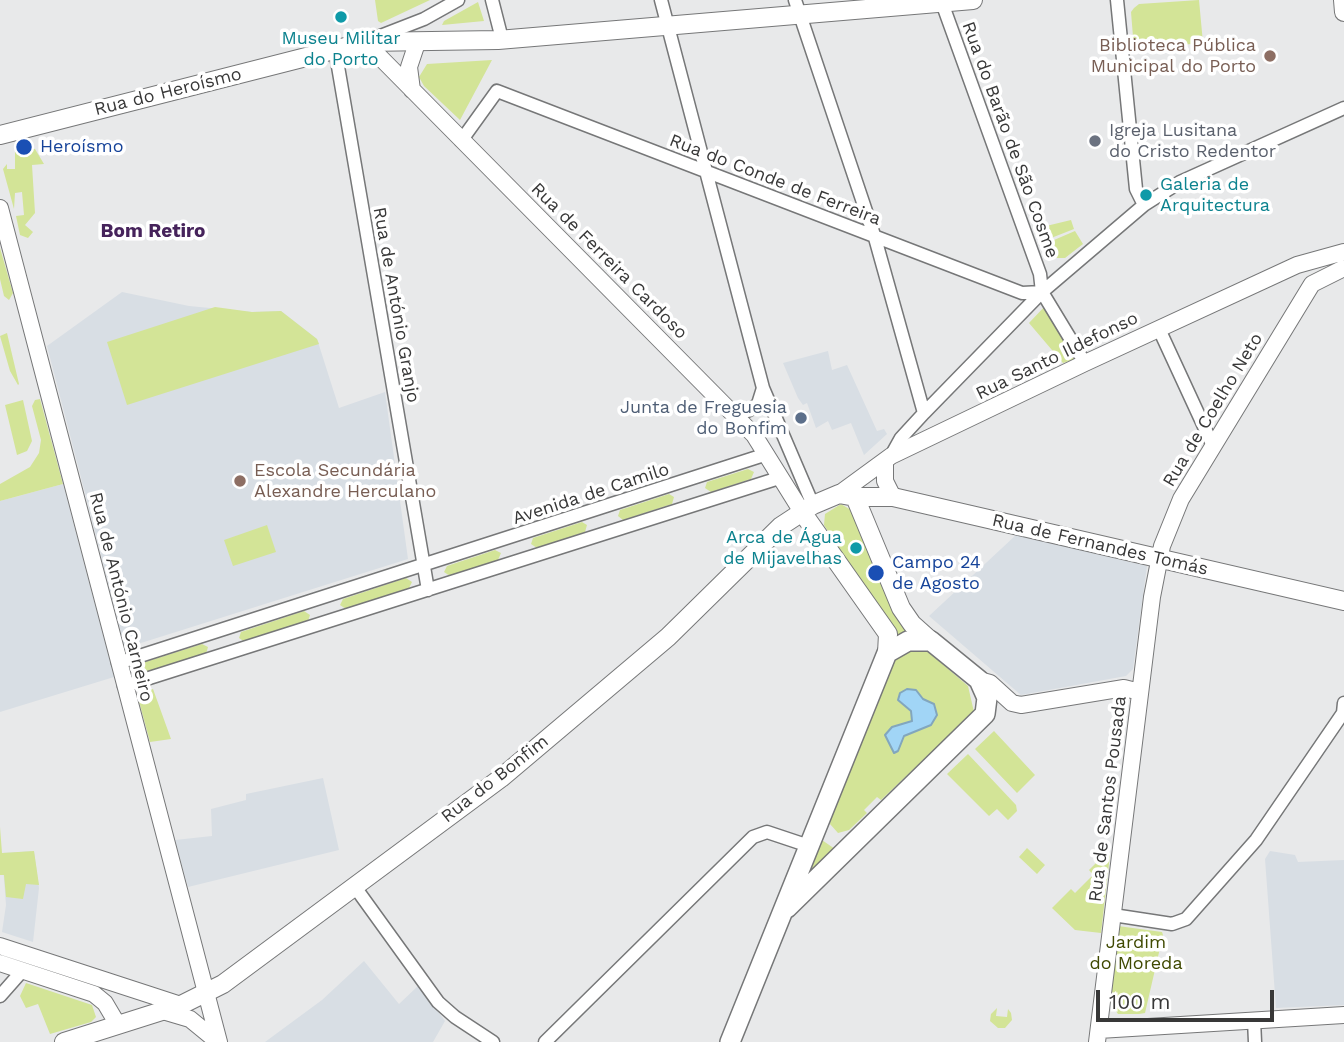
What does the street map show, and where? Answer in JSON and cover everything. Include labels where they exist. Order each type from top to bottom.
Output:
[{"type":"main road","name":"Rua do Heroísmo","points":[[0,135],[365,42],[417,43],[502,39],[667,26],[797,7],[974,0]]},
{"type":"main road","points":[[1343,0],[1344,12]]},
{"type":"main road","points":[[730,1042],[787,908],[809,846],[887,653],[888,634],[808,508],[847,496],[901,608],[931,641],[979,680],[988,698],[985,714],[847,846],[787,908]]},
{"type":"main road","name":"Rua de Fernandes Tomás","points":[[847,496],[893,497],[1344,601]]},
{"type":"main road","name":"Rua do Bonfim","points":[[64,1042],[163,1011],[183,1011],[206,995],[501,778],[668,637],[781,526],[808,508]]},
{"type":"main road","points":[[887,653],[908,641],[931,641]]},
{"type":"main road","points":[[818,826],[832,842],[847,846]]},
{"type":"street","points":[[365,42],[424,19],[458,0]]},
{"type":"street","points":[[492,0],[502,39]]},
{"type":"street","points":[[661,0],[763,388],[808,508]]},
{"type":"street","points":[[1117,0],[1136,189],[1144,205]]},
{"type":"street","name":"Rua do Barão de São Cosme","points":[[941,1],[1040,274],[1042,292],[1086,363]]},
{"type":"street","points":[[797,7],[876,239],[924,413]]},
{"type":"street","points":[[412,91],[409,67],[422,36],[424,19]]},
{"type":"street","name":"Rua de Ferreira Cardoso","points":[[365,42],[730,409],[754,435],[779,478],[808,508]]},
{"type":"street","name":"Rua de António Granjo","points":[[335,50],[423,566]]},
{"type":"street","name":"Rua do Conde de Ferreira","points":[[461,141],[497,91],[1022,293],[1042,292]]},
{"type":"street","points":[[893,497],[885,481],[888,459],[901,438],[1042,292],[1144,205],[1180,182],[1344,108]]},
{"type":"street","name":"Rua de António Carneiro","points":[[0,208],[219,1042]]},
{"type":"street","name":"Rua Santo Ildefonso","points":[[847,496],[888,459],[1297,265],[1344,252]]},
{"type":"street","points":[[1297,265],[1310,272],[1312,284],[1344,268]]},
{"type":"street","name":"Rua de Coelho Neto","points":[[1158,560],[1168,526],[1181,499],[1312,284]]},
{"type":"street","points":[[1159,329],[1213,446]]},
{"type":"street","points":[[730,409],[743,413],[751,409],[758,404],[763,388]]},
{"type":"street","name":"Avenida de Camilo","points":[[118,663],[508,540],[767,454]]},
{"type":"street","points":[[124,687],[779,478]]},
{"type":"street","name":"Avenida de Camilo","points":[[686,481],[694,505]]},
{"type":"street","name":"Avenida de Camilo","points":[[508,540],[516,563]]},
{"type":"street","name":"Rua de Santos Pousada","points":[[1098,1036],[1158,560]]},
{"type":"street","points":[[423,566],[428,590]]},
{"type":"street","points":[[318,600],[326,624]]},
{"type":"street","points":[[219,631],[227,655]]},
{"type":"street","points":[[979,680],[990,683],[1012,703],[1021,705],[1124,688],[1140,692]]},
{"type":"street","points":[[1113,915],[1172,924],[1186,919],[1256,840],[1343,713],[1344,703]]},
{"type":"street","points":[[545,1042],[753,837],[766,832],[809,846]]},
{"type":"street","points":[[355,887],[438,1002],[454,1017],[493,1042]]},
{"type":"street","points":[[0,946],[183,1011],[219,1042]]},
{"type":"street","points":[[0,962],[94,994],[105,1003],[118,1025]]},
{"type":"street","points":[[0,996],[23,970]]},
{"type":"street","points":[[1098,1036],[1254,1020],[1344,1015]]},
{"type":"street","points":[[1254,1020],[1255,1042]]},
{"type":"shaded area","name":"Escola Secundária Alexandre Herculano","points":[[122,292],[189,306],[252,312],[281,311],[317,339],[339,408],[385,392],[408,559],[125,648],[47,346]]},
{"type":"shaded area","points":[[828,351],[832,370],[847,365],[877,431],[884,429],[887,434],[864,455],[851,423],[832,430],[828,421],[816,428],[807,403],[803,405],[798,398],[783,363]]},
{"type":"shaded area","points":[[63,484],[114,677],[0,712],[0,501]]},
{"type":"shaded area","points":[[1016,535],[1147,566],[1133,669],[1126,676],[1021,695],[929,616]]},
{"type":"shaded area","points":[[323,778],[339,850],[188,887],[175,840],[212,836],[211,809],[246,800],[246,794]]},
{"type":"shaded area","points":[[34,851],[39,888],[33,942],[2,932],[6,905],[2,853]]},
{"type":"shaded area","points":[[1270,851],[1295,855],[1298,862],[1344,860],[1344,1005],[1276,1008],[1265,859]]},
{"type":"shaded area","points":[[364,961],[399,1004],[419,985],[445,1021],[433,1042],[265,1042],[322,1000]]},
{"type":"green space","points":[[375,0],[430,0],[381,23],[378,21]]},
{"type":"green space","points":[[1199,0],[1203,43],[1134,49],[1131,12],[1139,4]]},
{"type":"green space","points":[[478,2],[484,21],[442,25],[444,21]]},
{"type":"green space","points":[[492,60],[460,120],[424,86],[419,77],[427,64]]},
{"type":"green space","points":[[15,147],[35,149],[44,164],[32,165],[35,213],[25,225],[33,232],[28,238],[20,235],[16,216],[24,215],[22,192],[15,193],[14,209],[3,169],[7,164],[7,169],[15,169]]},
{"type":"green space","points":[[1071,220],[1074,229],[1046,240],[1042,227]]},
{"type":"green space","points":[[1075,231],[1083,244],[1065,258],[1053,258],[1047,243]]},
{"type":"green space","points":[[0,248],[13,293],[9,300],[4,296],[0,279]]},
{"type":"green space","points":[[1046,305],[1079,358],[1063,363],[1029,323]]},
{"type":"green space","points":[[215,307],[252,312],[281,311],[317,339],[319,344],[127,405],[107,342]]},
{"type":"green space","points":[[7,333],[18,385],[10,371],[0,336]]},
{"type":"green space","points":[[40,399],[63,484],[0,501],[0,484],[30,467],[39,453],[41,440],[32,406],[35,400]]},
{"type":"green space","points":[[23,400],[32,441],[27,451],[17,455],[5,405]]},
{"type":"green space","points":[[748,469],[754,472],[751,479],[711,492],[705,488],[707,482]]},
{"type":"green space","points":[[669,494],[674,497],[672,504],[623,520],[618,516],[620,510]]},
{"type":"green space","points":[[841,504],[851,510],[892,607],[914,635],[898,640],[824,525],[825,514]]},
{"type":"green space","points":[[582,522],[587,525],[585,532],[537,548],[531,544],[533,538]]},
{"type":"green space","points":[[267,525],[276,552],[233,566],[224,540]]},
{"type":"green space","points":[[495,550],[501,553],[498,560],[450,576],[444,572],[447,566]]},
{"type":"green space","points":[[406,578],[412,582],[409,588],[346,609],[340,605],[343,599]]},
{"type":"green space","points":[[304,611],[310,615],[308,621],[245,642],[239,638],[241,632]]},
{"type":"green space","points":[[202,644],[208,647],[206,654],[142,674],[137,671],[139,664]]},
{"type":"green space","points":[[904,650],[926,650],[968,686],[974,712],[881,800],[877,797],[864,810],[867,813],[849,830],[838,833],[830,824],[831,815],[896,657]]},
{"type":"green space","points":[[153,689],[171,739],[150,742],[137,694]]},
{"type":"green space","points":[[994,731],[1035,775],[1017,793],[975,749]]},
{"type":"green space","points":[[968,754],[1016,805],[1017,811],[1008,820],[997,809],[989,816],[947,774]]},
{"type":"green space","points":[[0,827],[2,853],[34,851],[39,885],[26,884],[23,899],[6,897],[4,875],[0,875]]},
{"type":"green space","points":[[819,838],[835,849],[795,895]]},
{"type":"green space","points":[[1027,848],[1045,865],[1037,874],[1019,857]]},
{"type":"green space","points":[[1105,854],[1110,855],[1101,933],[1075,930],[1052,908],[1071,889],[1075,893],[1093,875],[1089,870]]},
{"type":"green space","name":"Jardim do Moreda","points":[[1118,926],[1162,932],[1163,935],[1145,1013],[1118,1014],[1108,1000]]},
{"type":"green space","points":[[26,983],[92,1005],[96,1017],[91,1022],[50,1034],[38,1004],[26,1008],[20,996]]},
{"type":"green space","points":[[997,1008],[996,1016],[1007,1017],[1008,1009],[1011,1013],[1012,1020],[1005,1028],[998,1028],[990,1021],[991,1014]]},
{"type":"water","points":[[907,689],[916,690],[923,699],[934,704],[937,715],[931,725],[904,736],[898,751],[894,753],[885,735],[892,727],[912,721],[911,711],[898,700],[900,693]]},
{"type":"place","name":"Museu Militar do Porto","points":[[341,17]]},
{"type":"place","name":"Biblioteca Pública Municipal do Porto","points":[[1270,56]]},
{"type":"place","name":"Igreja Lusitana do Cristo Redentor","points":[[1095,141]]},
{"type":"place","name":"Heroísmo","points":[[24,147]]},
{"type":"place","name":"Galeria de Arquitectura","points":[[1146,195]]},
{"type":"place","name":"Junta de Freguesia do Bonfim","points":[[801,418]]},
{"type":"place","name":"Escola Secundária Alexandre Herculano","points":[[240,481]]},
{"type":"place","name":"Arca de Água de Mijavelhas","points":[[856,548]]},
{"type":"place","name":"Campo 24 de Agosto","points":[[876,573]]},
{"type":"district","name":"Bom Retiro","points":[[153,231]]}]
